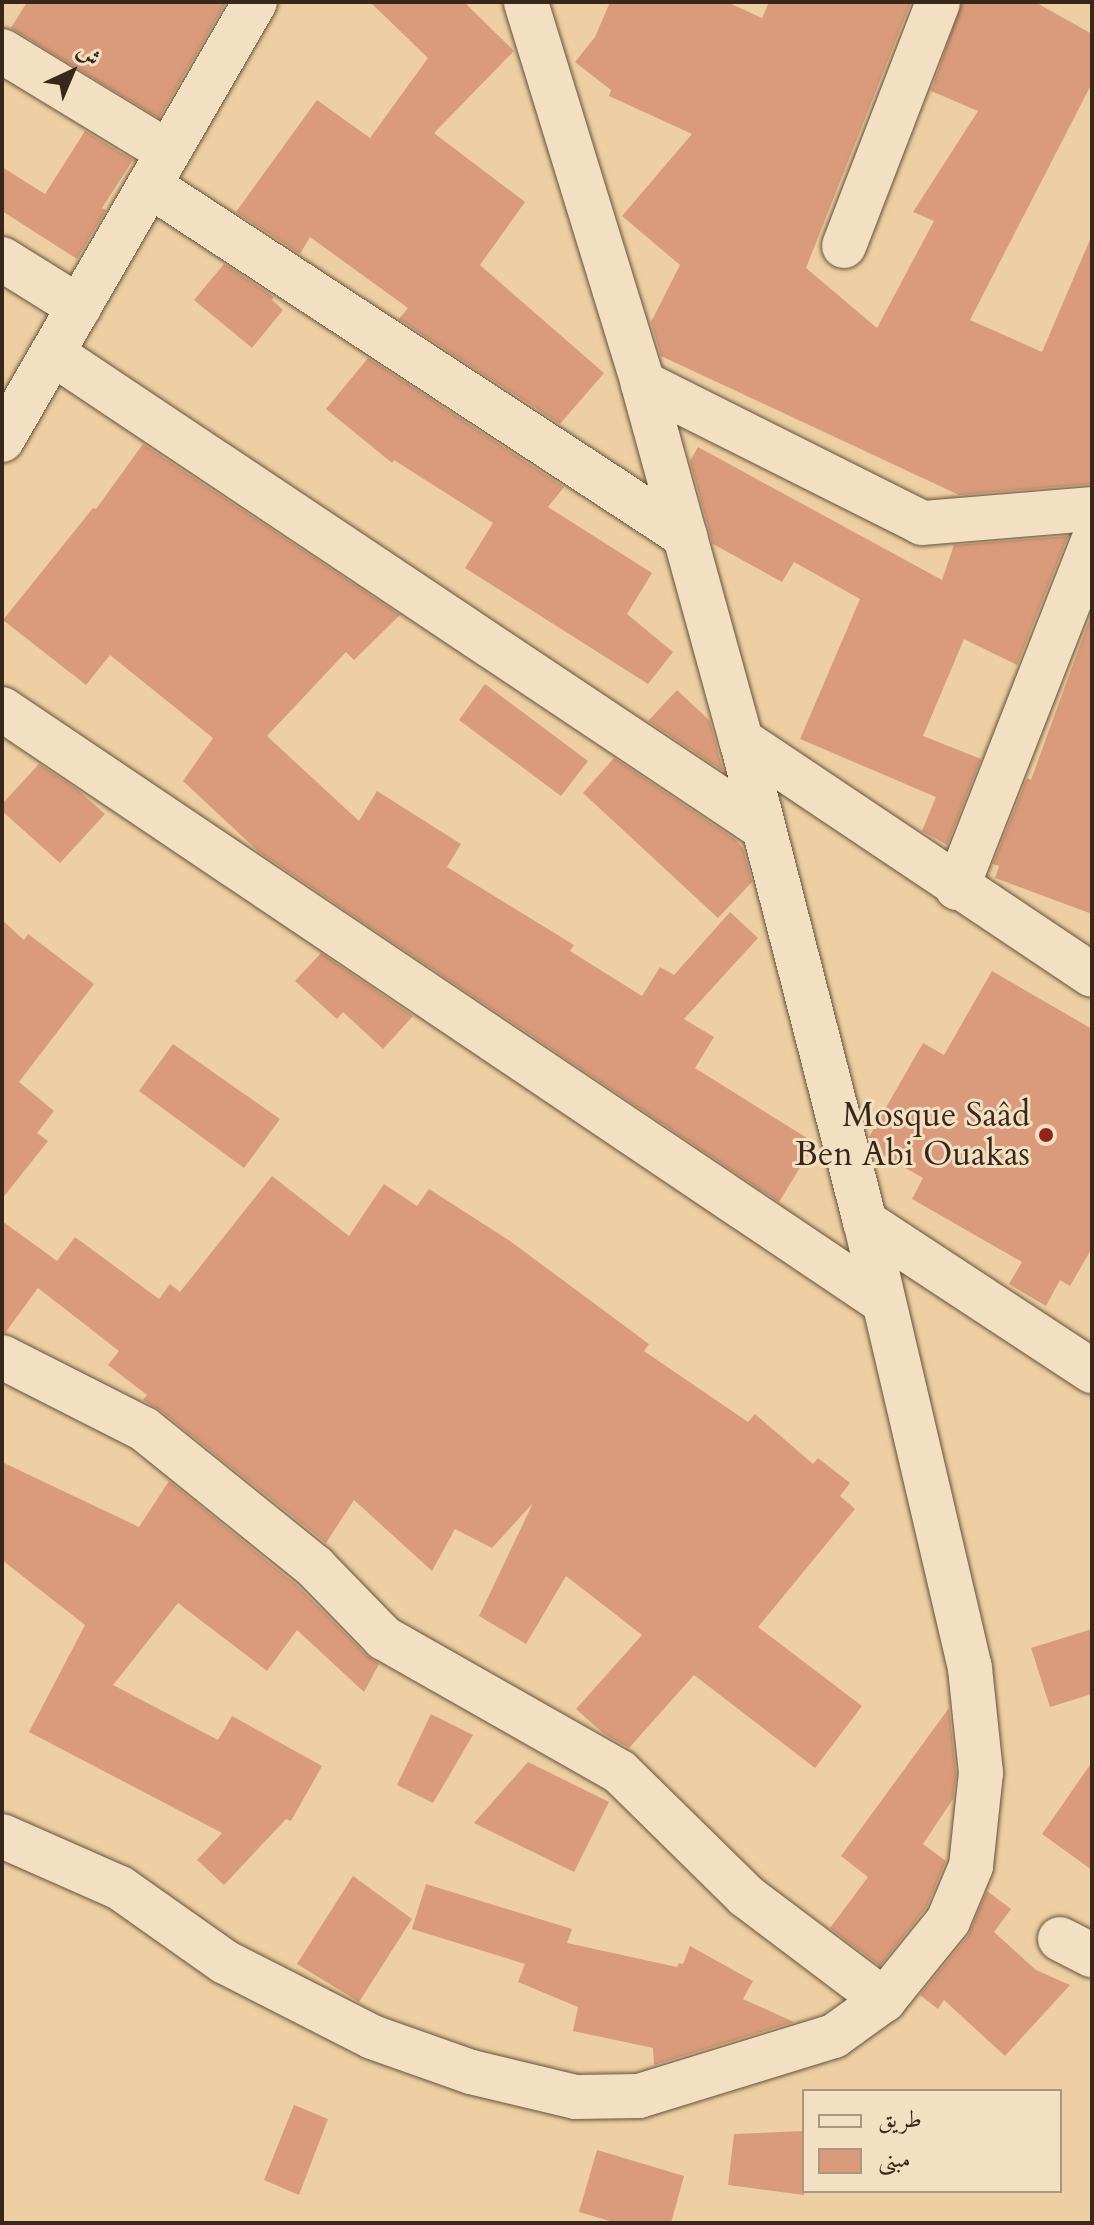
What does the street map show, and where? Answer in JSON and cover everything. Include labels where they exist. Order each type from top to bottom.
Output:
[{"type":"street","points":[[2,440],[255,2]]},
{"type":"street","points":[[2,1836],[120,1888],[225,1962],[372,2037],[471,2072],[576,2097],[639,2096],[834,2036],[884,2000],[948,1921],[971,1866],[981,1773],[970,1668],[865,1222],[741,740],[643,383],[526,2]]},
{"type":"street","points":[[844,246],[938,2]]},
{"type":"street","points":[[2,51],[159,168],[685,536]]},
{"type":"street","points":[[2,259],[79,307]]},
{"type":"street","points":[[52,353],[762,827]]},
{"type":"street","points":[[643,383],[922,523],[1092,509]]},
{"type":"street","points":[[957,888],[1092,543]]},
{"type":"street","points":[[2,709],[882,1301]]},
{"type":"street","points":[[741,740],[957,888],[1092,975]]},
{"type":"street","points":[[865,1222],[1092,1371]]},
{"type":"street","points":[[2,1357],[144,1429],[315,1567],[384,1638],[620,1772],[746,1896],[884,2000]]},
{"type":"building","points":[[27,2],[226,2],[159,118],[11,28]]},
{"type":"building","points":[[370,2],[464,2],[514,51],[434,133],[525,202],[480,265],[604,373],[560,424],[399,319],[408,308],[310,237],[300,254],[236,212],[317,100],[370,138],[428,58]]},
{"type":"building","points":[[610,2],[727,2],[762,18],[769,2],[911,2],[806,268],[877,328],[934,221],[913,212],[978,111],[931,91],[962,2],[1035,2],[1092,34],[1092,83],[970,320],[1042,352],[1092,235],[1092,484],[959,495],[661,356],[651,322],[680,265],[622,216],[692,134],[609,96],[611,90],[575,62],[595,37]]},
{"type":"building","points":[[85,131],[133,160],[102,208],[106,210],[77,259],[2,211],[2,167],[45,194]]},
{"type":"building","points":[[224,264],[274,297],[272,300],[283,310],[252,348],[194,300]]},
{"type":"building","points":[[368,358],[564,487],[548,507],[652,573],[627,614],[673,652],[648,684],[465,568],[493,523],[394,460],[392,463],[326,409]]},
{"type":"building","points":[[143,444],[400,615],[354,660],[346,652],[267,736],[359,821],[377,791],[461,844],[447,867],[574,945],[570,951],[642,996],[660,967],[674,975],[730,912],[758,938],[684,1019],[714,1037],[695,1068],[815,1143],[779,1202],[259,852],[183,781],[213,738],[110,655],[86,685],[3,620],[93,508],[96,509]]},
{"type":"building","points":[[698,447],[942,580],[954,545],[1068,536],[1017,665],[964,639],[923,736],[981,759],[947,845],[922,831],[936,797],[800,739],[860,599],[794,562],[782,582],[713,544],[690,461]]},
{"type":"building","points":[[1092,612],[1092,914],[995,878],[999,866],[993,864],[1027,778],[1031,780]]},
{"type":"building","points":[[485,684],[588,761],[561,796],[459,720]]},
{"type":"building","points":[[677,690],[710,721],[723,771],[648,721]]},
{"type":"building","points":[[614,758],[736,840],[743,848],[752,882],[718,918],[583,793]]},
{"type":"building","points":[[39,764],[78,790],[105,814],[60,863],[2,811],[2,804]]},
{"type":"building","points":[[2,920],[24,940],[28,934],[94,984],[19,1082],[54,1111],[37,1133],[48,1141],[2,1199]]},
{"type":"building","points":[[321,953],[413,1016],[383,1049],[343,1012],[337,1019],[295,981]]},
{"type":"building","points":[[992,971],[1092,1029],[1092,1248],[1070,1286],[1060,1280],[1046,1306],[1009,1284],[1022,1262],[912,1199],[923,1178],[872,1149],[869,1137],[923,1043],[944,1055]]},
{"type":"building","points":[[173,1044],[280,1119],[244,1168],[139,1091]]},
{"type":"building","points":[[272,1176],[349,1236],[384,1184],[417,1206],[429,1189],[510,1241],[649,1344],[644,1351],[748,1422],[755,1414],[813,1464],[818,1458],[850,1483],[840,1496],[855,1509],[758,1627],[862,1706],[815,1768],[694,1675],[629,1748],[604,1734],[576,1709],[642,1635],[566,1576],[526,1644],[479,1616],[533,1503],[492,1548],[455,1529],[432,1571],[354,1500],[326,1543],[160,1410],[143,1400],[147,1395],[108,1365],[119,1351],[38,1288],[5,1333],[2,1332],[2,1221],[57,1261],[75,1237],[159,1299],[170,1284],[180,1292]]},
{"type":"building","points":[[2,1462],[139,1527],[169,1481],[298,1586],[366,1655],[379,1664],[364,1692],[297,1630],[267,1671],[178,1603],[113,1685],[218,1740],[232,1716],[322,1766],[291,1821],[286,1819],[224,1885],[197,1860],[222,1833],[29,1732],[85,1625],[2,1560]]},
{"type":"building","points":[[1092,1629],[1092,1694],[1050,1707],[1031,1648]]},
{"type":"building","points":[[949,1708],[956,1773],[953,1799],[923,1844],[946,1861],[926,1908],[880,1966],[830,1928],[868,1877],[841,1856]]},
{"type":"building","points":[[431,1714],[473,1735],[433,1803],[397,1785]]},
{"type":"building","points":[[528,1762],[609,1802],[574,1872],[474,1823]]},
{"type":"building","points":[[1092,1762],[1092,1870],[1042,1834]]},
{"type":"building","points":[[353,1876],[412,1919],[359,2002],[297,1964]]},
{"type":"building","points":[[426,1884],[572,1929],[567,1943],[677,1967],[679,1963],[683,1964],[690,1946],[753,1981],[743,1999],[794,2022],[654,2065],[653,2048],[573,2031],[578,2007],[518,1982],[525,1964],[412,1929]]},
{"type":"building","points":[[987,1891],[1011,1909],[994,1932],[1036,1970],[1070,1985],[1005,2056],[944,2000],[938,2009],[920,1995],[968,1936]]},
{"type":"building","points":[[294,2105],[328,2119],[299,2195],[264,2180]]},
{"type":"building","points":[[802,2131],[804,2195],[728,2185],[734,2134]]},
{"type":"building","points":[[597,2150],[684,2176],[671,2223],[617,2223],[579,2212]]},
{"type":"place","name":"Mosque Saâd Ben Abi Ouakas","points":[[1046,1135]]}]
